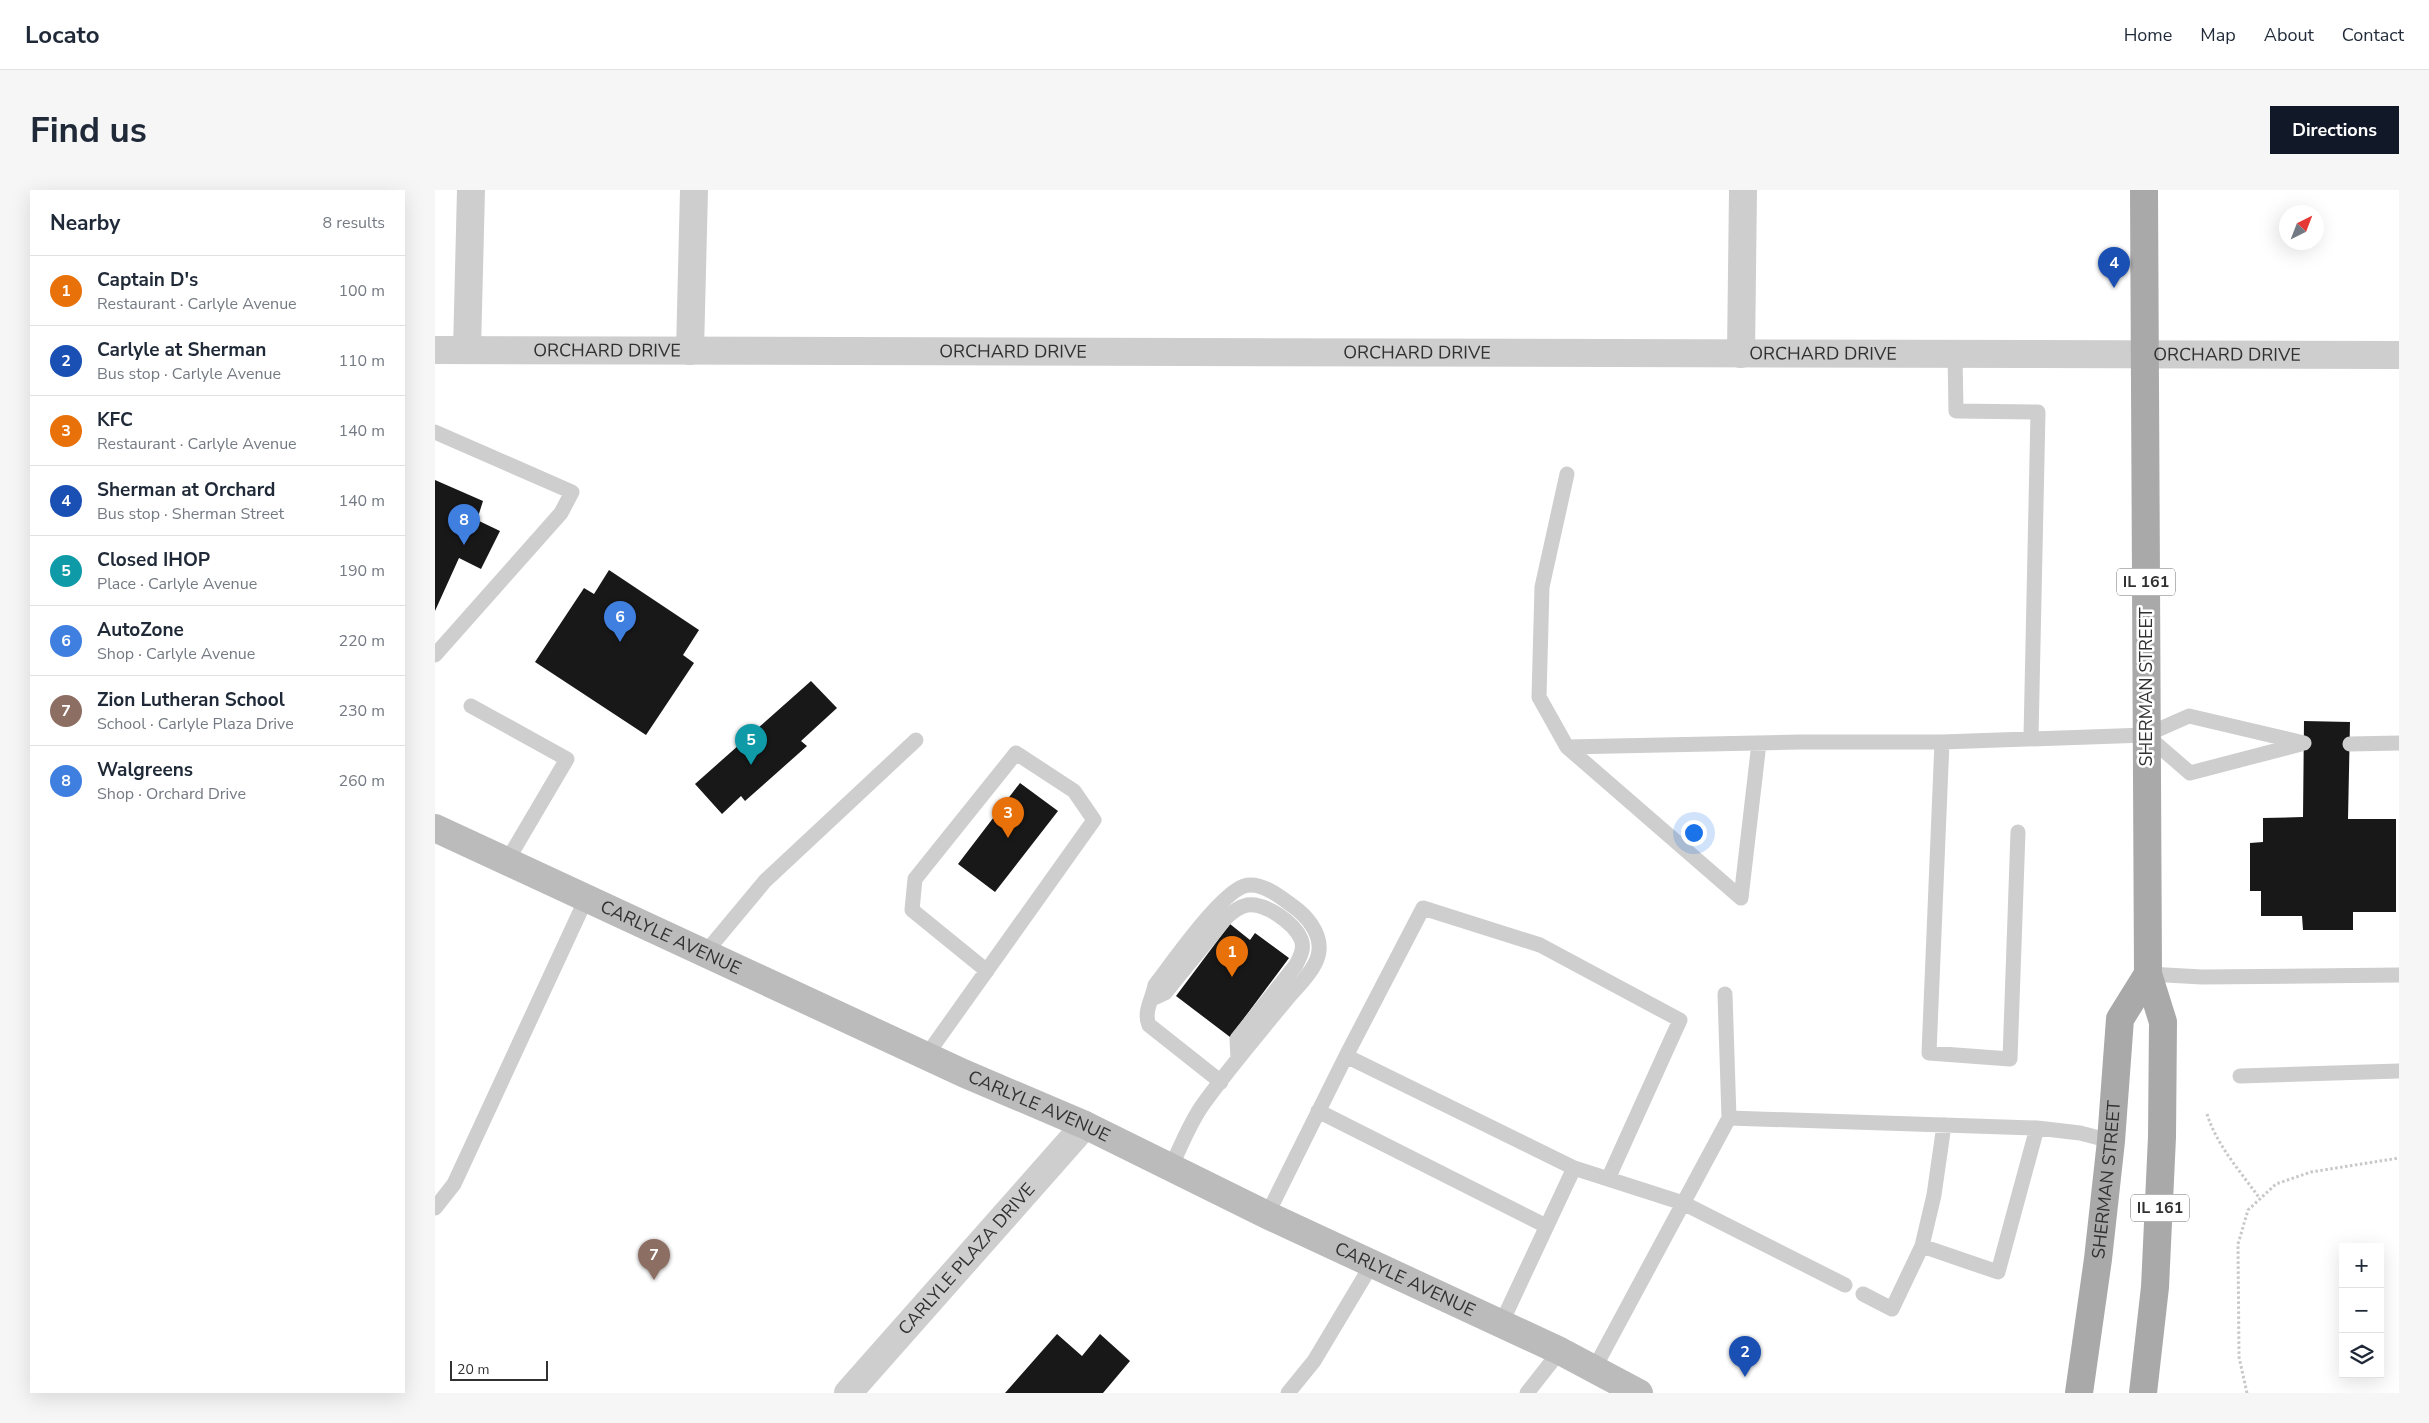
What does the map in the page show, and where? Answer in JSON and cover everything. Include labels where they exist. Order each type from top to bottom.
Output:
[{"type":"main road","name":"SHERMAN STREET","points":[[2143,1393],[2155,1288],[2163,1080],[2163,1022],[2148,974],[2146,734],[2147,355],[2144,190]]},
{"type":"main road","name":"CARLYLE AVENUE","points":[[435,828],[926,1056],[1085,1125],[1372,1264],[1560,1351],[1639,1393]]},
{"type":"main road","name":"SHERMAN STREET","points":[[2079,1393],[2092,1316],[2111,1141],[2120,1020],[2148,974]]},
{"type":"street","points":[[467,350],[471,190]]},
{"type":"street","points":[[690,351],[694,190]]},
{"type":"street","points":[[1741,354],[1743,190]]},
{"type":"street","name":"ORCHARD DRIVE","points":[[435,350],[2399,355]]},
{"type":"street","name":"CARLYLE PLAZA DRIVE","points":[[848,1393],[1085,1125]]},
{"type":"lane","points":[[1955,354],[1956,410],[2038,412],[2031,737]]},
{"type":"lane","points":[[435,432],[571,492],[561,513],[435,655]]},
{"type":"lane","points":[[1567,474],[1542,587],[1539,697],[1567,747],[1741,898],[1759,743]]},
{"type":"lane","points":[[471,706],[567,759],[507,862]]},
{"type":"lane","points":[[1567,747],[1942,742],[2031,737],[2146,734],[2189,716],[2304,744],[2190,773],[2146,734]]},
{"type":"lane","points":[[705,953],[765,881],[916,740]]},
{"type":"lane","points":[[1942,742],[1929,1053],[2010,1059],[2018,832]]},
{"type":"lane","points":[[2350,744],[2399,743]]},
{"type":"lane","points":[[926,1056],[987,971],[1094,820],[1074,791],[1016,754],[915,879],[912,910],[987,971]]},
{"type":"lane","points":[[1171,1168],[1199,1110],[1307,974],[1318,957],[1319,942],[1316,932],[1300,912],[1276,894],[1257,886],[1244,886],[1220,904],[1155,985],[1146,1018],[1149,1025],[1221,1082]]},
{"type":"lane","points":[[435,1208],[455,1184],[586,898]]},
{"type":"lane","points":[[1267,1214],[1423,908],[1540,945],[1681,1020],[1608,1179]]},
{"type":"lane","points":[[2148,974],[2202,977],[2399,975]]},
{"type":"lane","points":[[1593,1369],[1729,1118],[1725,994]]},
{"type":"lane","points":[[1346,1056],[1574,1168],[1683,1204],[1845,1285]]},
{"type":"lane","points":[[2240,1076],[2399,1071]]},
{"type":"lane","points":[[1319,1111],[1546,1226]]},
{"type":"lane","points":[[1729,1118],[2037,1128],[2080,1133],[2111,1141]]},
{"type":"lane","points":[[1863,1294],[1892,1309],[1922,1246],[1934,1195],[1944,1125]]},
{"type":"lane","points":[[1922,1246],[1999,1272],[2037,1128]]},
{"type":"lane","points":[[1501,1324],[1574,1168]]},
{"type":"lane","points":[[1288,1393],[1315,1360],[1372,1264]]},
{"type":"lane","points":[[1527,1393],[1560,1351]]},
{"type":"path","points":[[2207,1114],[2211,1127],[2220,1142],[2260,1199]]},
{"type":"path","points":[[2247,1393],[2239,1357],[2238,1244],[2248,1210],[2276,1184],[2311,1172],[2399,1158]]},
{"type":"building","points":[[435,480],[483,501],[477,520],[500,531],[481,569],[459,558],[435,611]]},
{"type":"building","points":[[609,570],[699,630],[683,655],[694,663],[646,735],[535,662],[584,588],[594,594]]},
{"type":"building","points":[[811,681],[837,708],[801,741],[807,746],[745,801],[741,796],[722,814],[695,784]]},
{"type":"building","points":[[2304,721],[2350,722],[2348,819],[2396,819],[2396,912],[2353,912],[2353,930],[2303,930],[2302,916],[2261,916],[2261,891],[2250,891],[2250,843],[2263,842],[2263,818],[2303,817]]},
{"type":"building","points":[[1020,783],[1058,811],[995,892],[958,864]]},
{"type":"building","points":[[1230,924],[1250,940],[1255,933],[1289,958],[1230,1037],[1176,996]]},
{"type":"building","points":[[1057,1334],[1082,1356],[1100,1334],[1130,1361],[1103,1393],[1005,1393]]},
{"type":"place","name":"Sherman at Orchard","points":[[2114,288]]},
{"type":"place","name":"Walgreens","points":[[464,545]]},
{"type":"place","name":"AutoZone","points":[[620,642]]},
{"type":"place","name":"Closed IHOP","points":[[751,765]]},
{"type":"place","name":"KFC","points":[[1008,838]]},
{"type":"place","name":"Captain D's","points":[[1232,977]]},
{"type":"place","name":"Zion Lutheran School","points":[[654,1280]]},
{"type":"place","name":"Carlyle at Sherman","points":[[1745,1377]]}]
